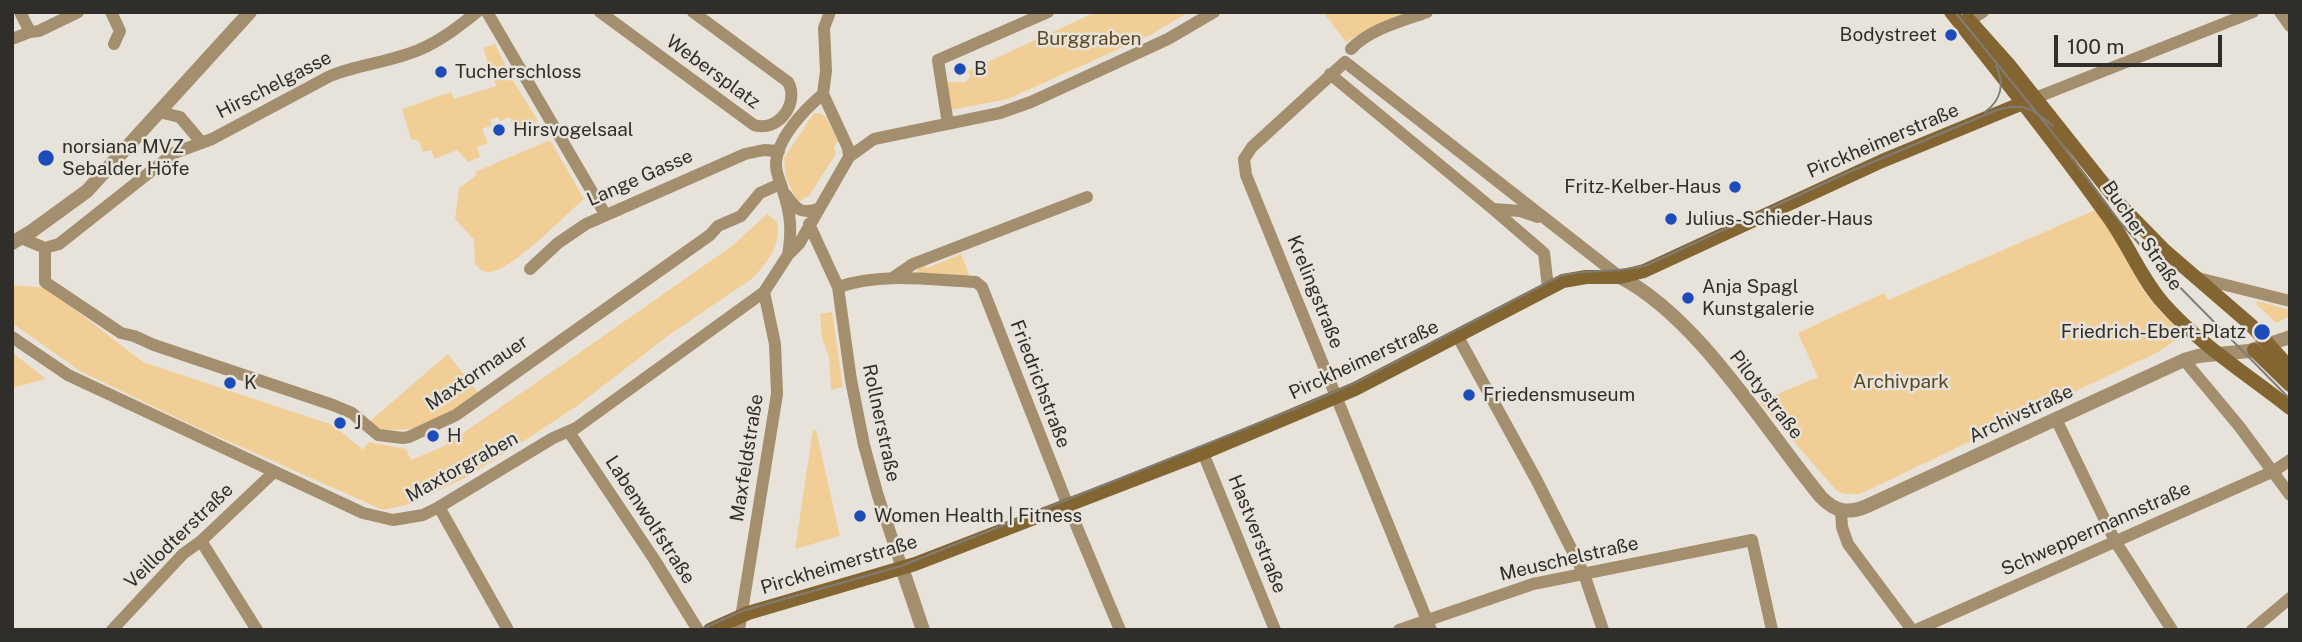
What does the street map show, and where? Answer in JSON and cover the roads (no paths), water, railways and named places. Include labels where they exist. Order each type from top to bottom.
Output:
[{"type":"main road","name":"Bucher Straße","points":[[1951,12],[1964,19],[2029,100],[2152,239],[2234,308],[2290,368]]},
{"type":"main road","name":"Bucher Straße","points":[[2029,100],[2117,229],[2155,293],[2181,322],[2218,354]]},
{"type":"main road","name":"Pirckheimerstraße","points":[[710,630],[902,568],[1203,453],[1337,397],[1458,337],[1548,287],[1576,278],[1631,275],[1850,175],[2029,100]]},
{"type":"main road","points":[[2254,350],[2290,385]]},
{"type":"main road","points":[[2218,354],[2290,408]]},
{"type":"street","points":[[20,12],[34,31]]},
{"type":"street","points":[[12,39],[78,12]]},
{"type":"street","points":[[111,12],[120,31],[114,44]]},
{"type":"street","points":[[17,241],[87,191],[250,12]]},
{"type":"street","name":"Hirschelgasse","points":[[45,248],[65,241],[164,160],[182,149],[202,143],[330,76],[421,49],[446,36],[477,12]]},
{"type":"street","points":[[487,12],[605,214]]},
{"type":"street","name":"Webersplatz","points":[[600,12],[754,125],[764,128],[776,124],[792,100],[792,90],[788,82],[693,12]]},
{"type":"street","points":[[788,256],[792,234],[776,165],[779,151],[801,117],[822,94],[827,71],[824,29],[830,12]]},
{"type":"street","points":[[948,124],[938,60],[1048,12]]},
{"type":"street","points":[[822,94],[848,148],[849,157],[874,139],[1000,113],[1031,102],[1168,39],[1214,12]]},
{"type":"street","points":[[1351,48],[1392,24],[1427,12]]},
{"type":"street","points":[[1964,19],[1983,12]]},
{"type":"street","points":[[2029,100],[2253,12]]},
{"type":"street","points":[[2280,12],[2290,26]]},
{"type":"street","name":"Pilotystraße","points":[[1330,74],[1345,62],[1620,277],[1652,297],[1695,339],[1740,391],[1821,497],[1841,511]]},
{"type":"street","points":[[1330,74],[1544,253],[1548,287]]},
{"type":"street","name":"Krelingstraße","points":[[1330,74],[1248,151],[1243,167],[1429,624]]},
{"type":"street","points":[[159,112],[180,117],[202,143]]},
{"type":"street","name":"Lange Gasse","points":[[530,269],[570,234],[605,214],[745,154],[764,150],[779,151]]},
{"type":"street","name":"Maxtorgraben","points":[[12,337],[68,375],[274,472],[373,517],[408,519],[439,507],[553,438],[569,432],[764,292],[799,244],[849,157]]},
{"type":"street","points":[[782,188],[794,208],[801,212],[817,209]]},
{"type":"street","name":"Maxtormauer","points":[[45,248],[45,282],[121,334],[134,336],[333,405],[352,413],[378,435],[410,437],[456,415],[710,235],[718,226],[741,216],[760,193],[782,188]]},
{"type":"street","points":[[887,278],[914,264],[1087,197]]},
{"type":"street","name":"Pilotystraße","points":[[1493,209],[1520,211],[1545,219]]},
{"type":"street","name":"Rollnerstraße","points":[[809,224],[838,287],[858,420],[875,486],[923,630]]},
{"type":"street","points":[[17,241],[45,248]]},
{"type":"street","name":"Friedrichstraße","points":[[838,287],[887,278],[976,282],[982,287],[1120,630]]},
{"type":"street","name":"Bucher Straße","points":[[2197,278],[2290,301]]},
{"type":"street","name":"Maxfeldstraße","points":[[740,622],[778,394],[775,344],[764,292]]},
{"type":"street","points":[[1458,337],[1537,481],[1584,574],[1603,630]]},
{"type":"street","points":[[2218,354],[2254,350],[2290,337]]},
{"type":"street","name":"Archivstraße","points":[[1841,511],[1860,509],[2184,360],[2218,354]]},
{"type":"street","points":[[2184,360],[2215,395],[2290,495]]},
{"type":"street","points":[[2056,419],[2115,541],[2172,630]]},
{"type":"street","name":"Labenwolfstraße","points":[[569,432],[698,630]]},
{"type":"street","name":"Hastverstraße","points":[[1203,453],[1275,630]]},
{"type":"street","name":"Schweppermannstraße","points":[[1914,630],[2274,471],[2290,460]]},
{"type":"street","name":"Veillodterstraße","points":[[113,630],[183,554],[201,541],[274,472]]},
{"type":"street","points":[[439,507],[508,630]]},
{"type":"street","points":[[1841,511],[1842,527],[1849,544],[1914,630]]},
{"type":"street","name":"Meuschelstraße","points":[[1399,630],[1429,624],[1533,584],[1752,540],[1772,630]]},
{"type":"street","points":[[201,541],[257,630]]},
{"type":"street","points":[[2252,630],[2290,598]]},
{"type":"tram line","points":[[1955,12],[2050,129],[2120,222],[2155,262],[2290,399]]},
{"type":"tram line","points":[[1985,112],[1995,102],[2000,91],[1996,66]]},
{"type":"tram line","points":[[700,630],[742,611],[901,566],[1309,403],[1357,382],[1560,276],[1647,265],[1849,172],[1997,110],[2021,107],[2040,115],[2053,126]]},
{"type":"place","name":"Bodystreet","points":[[1951,35]]},
{"type":"place","name":"B","points":[[960,69]]},
{"type":"place","name":"Tucherschloss","points":[[441,72]]},
{"type":"place","name":"Hirsvogelsaal","points":[[499,130]]},
{"type":"place","name":"norsiana MVZ Sebalder Höfe","points":[[46,158]]},
{"type":"place","name":"Fritz-Kelber-Haus","points":[[1735,187]]},
{"type":"place","name":"Julius-Schieder-Haus","points":[[1671,219]]},
{"type":"place","name":"Anja Spagl Kunstgalerie","points":[[1688,298]]},
{"type":"place","name":"Friedrich-Ebert-Platz","points":[[2262,332]]},
{"type":"place","name":"K","points":[[230,383]]},
{"type":"place","name":"Friedensmuseum","points":[[1469,395]]},
{"type":"place","name":"J","points":[[340,423]]},
{"type":"place","name":"H","points":[[433,436]]},
{"type":"place","name":"Women Health | Fitness","points":[[860,516]]},
{"type":"park label","name":"Burggraben","points":[[1089,39]]},
{"type":"park label","name":"Archivpark","points":[[1901,382]]}]
